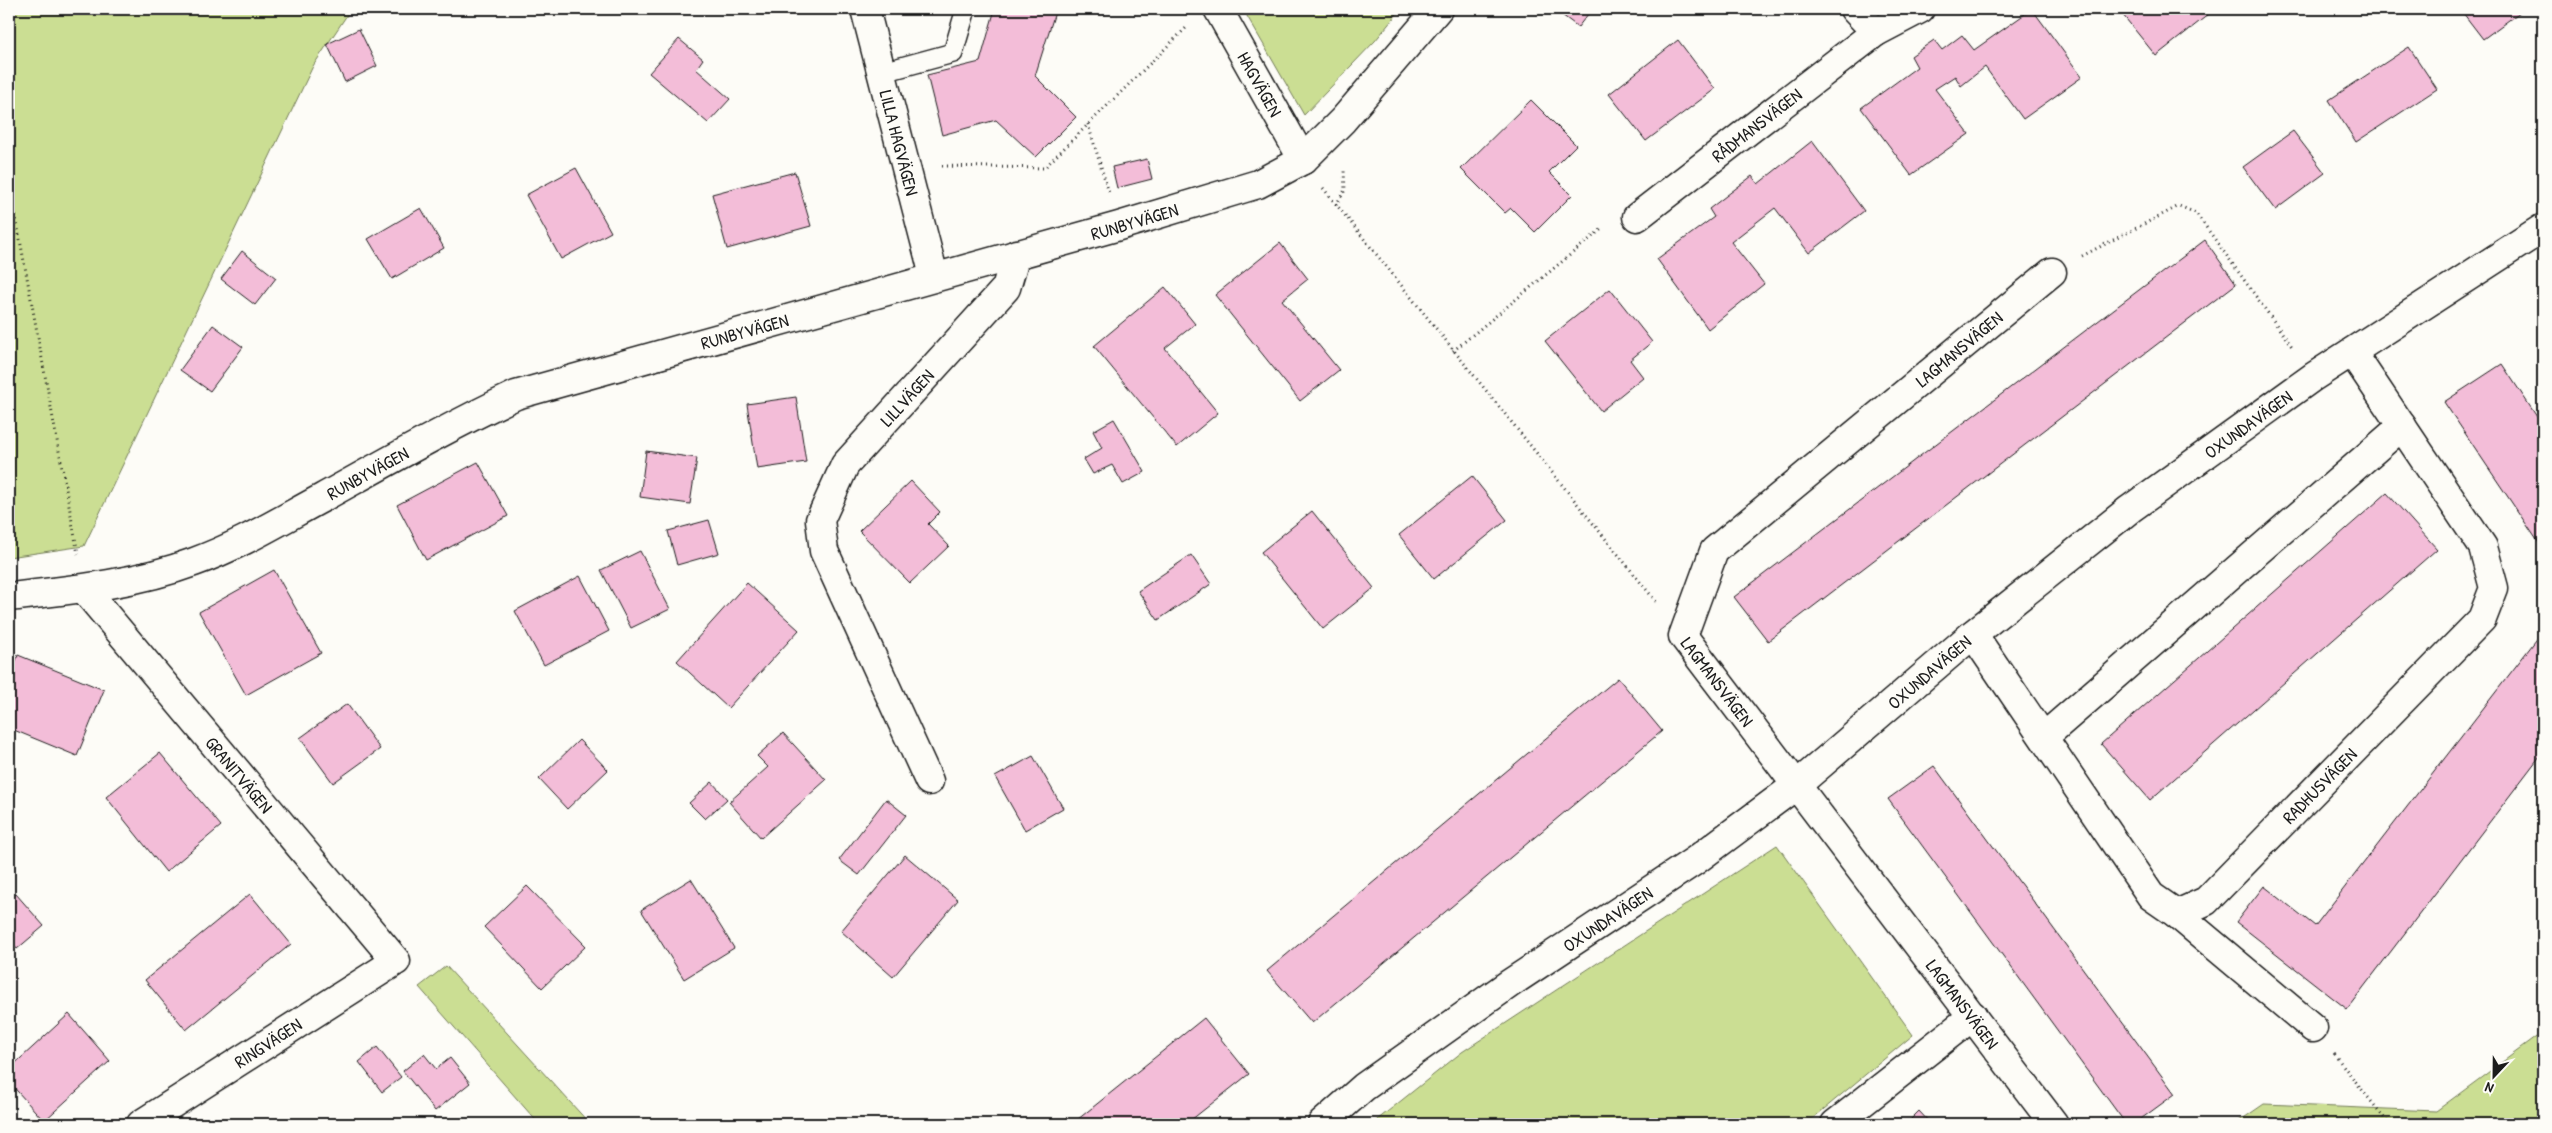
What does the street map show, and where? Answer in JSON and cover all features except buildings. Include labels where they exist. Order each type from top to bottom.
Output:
[{"type":"street","name":"LILLA HAGVÄGEN","points":[[865,9],[934,276]]},
{"type":"street","name":"HAGVÄGEN","points":[[1218,9],[1303,160]]},
{"type":"street","name":"RUNBYVÄGEN","points":[[9,597],[84,589],[140,578],[194,562],[274,525],[460,421],[516,395],[934,276],[1119,226],[1258,184],[1303,160],[1343,120],[1438,9]]},
{"type":"street","points":[[1854,9],[1876,32]]},
{"type":"street","name":"RÅDMANSVÄGEN","points":[[1637,217],[1876,32],[1920,9]]},
{"type":"street","name":"OXUNDAVÄGEN","points":[[1322,1124],[1364,1087],[1509,984],[1696,860],[1798,784],[1973,634],[2130,509],[2313,377],[2543,228]]},
{"type":"street","name":"LILLVÄGEN","points":[[929,781],[824,551],[820,520],[845,465],[1006,288],[1016,254]]},
{"type":"street","name":"LAGMANSVÄGEN","points":[[2052,272],[1714,551],[1683,636],[1798,784],[2054,1124]]},
{"type":"street","name":"RADHUSVÄGEN","points":[[2178,914],[2206,901],[2482,619],[2494,588],[2484,547],[2352,352]]},
{"type":"street","points":[[2044,737],[2402,426]]},
{"type":"street","name":"GRANITVÄGEN","points":[[84,589],[396,961]]},
{"type":"street","points":[[1973,634],[2151,896],[2178,914],[2313,1028]]},
{"type":"street","name":"RINGVÄGEN","points":[[141,1124],[396,961]]},
{"type":"street","points":[[1835,1124],[1974,1016]]},
{"type":"lane","points":[[882,72],[953,53],[966,9]]},
{"type":"path","points":[[906,165],[1044,168],[1190,24]]},
{"type":"path","points":[[1088,124],[1119,226]]},
{"type":"path","points":[[1303,160],[1453,351],[1683,636]]},
{"type":"path","points":[[9,180],[84,589]]},
{"type":"path","points":[[2052,272],[2179,206],[2196,213],[2313,377]]},
{"type":"path","points":[[1453,351],[1613,220],[1637,217]]},
{"type":"path","points":[[2313,1028],[2389,1124]]},
{"type":"green space","points":[[9,9],[351,9],[313,66],[84,546],[9,557]]},
{"type":"green space","points":[[1243,9],[1401,9],[1375,41],[1304,115]]},
{"type":"green space","points":[[1777,845],[1913,1035],[1806,1124],[1372,1124],[1462,1052]]},
{"type":"green space","points":[[446,966],[590,1124],[539,1124],[419,987]]},
{"type":"green space","points":[[2543,1032],[2543,1124],[2235,1124],[2264,1104],[2436,1111]]}]
